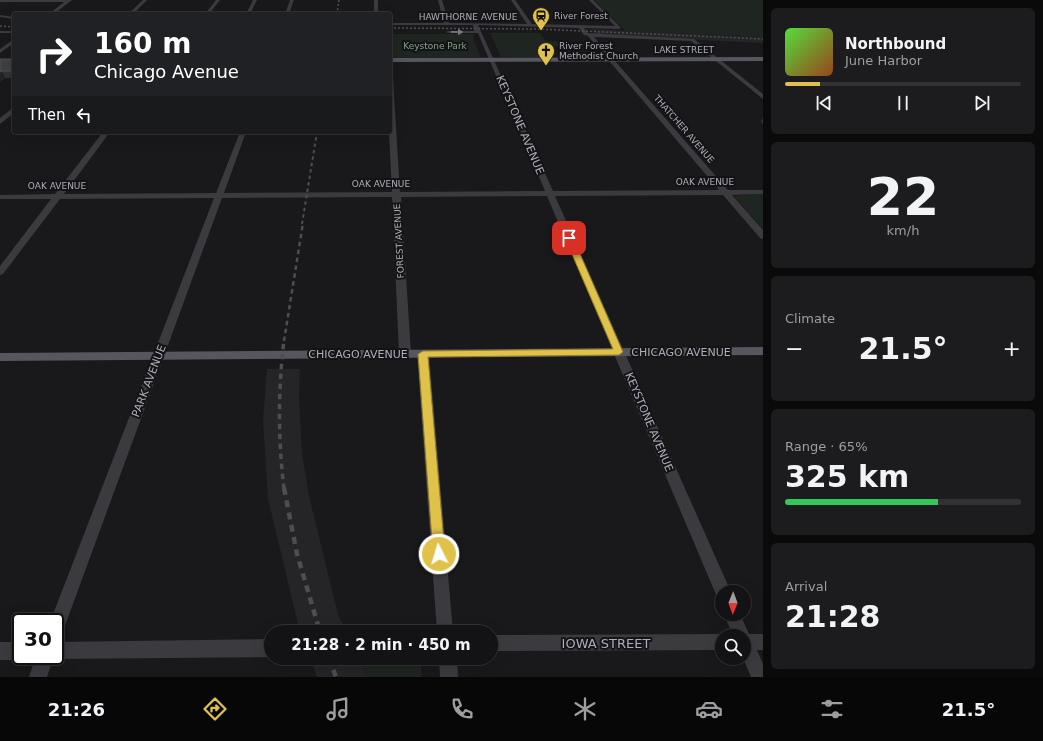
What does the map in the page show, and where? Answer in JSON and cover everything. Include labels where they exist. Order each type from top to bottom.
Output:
[{"type":"main road","name":"LAKE STREET","points":[[392,60],[763,59]]},
{"type":"main road","name":"CHICAGO AVENUE","points":[[0,357],[763,351]]},
{"type":"street","points":[[0,6],[9,0]]},
{"type":"street","points":[[0,1],[70,0]]},
{"type":"street","points":[[54,12],[70,0]]},
{"type":"street","points":[[132,12],[145,0]]},
{"type":"street","points":[[209,12],[218,0]]},
{"type":"street","points":[[249,12],[255,0]]},
{"type":"street","points":[[288,12],[292,0]]},
{"type":"street","points":[[376,0],[376,12]]},
{"type":"street","points":[[440,0],[447,24]]},
{"type":"street","points":[[513,0],[530,26]]},
{"type":"street","name":"HAWTHORNE AVENUE","points":[[392,24],[476,24],[617,28],[618,27],[591,0]]},
{"type":"street","points":[[0,16],[12,18]]},
{"type":"street","name":"KEYSTONE AVENUE","points":[[476,24],[475,26],[477,31],[480,32],[720,585]]},
{"type":"street","name":"THATCHER AVENUE","points":[[583,27],[581,28],[586,34],[590,35],[763,236]]},
{"type":"street","points":[[0,32],[12,32]]},
{"type":"street","points":[[444,32],[480,32]]},
{"type":"street","points":[[590,35],[692,40],[763,97]]},
{"type":"street","points":[[0,51],[12,42]]},
{"type":"street","points":[[0,122],[12,111]]},
{"type":"street","name":"FOREST AVENUE","points":[[392,117],[405,354]]},
{"type":"street","points":[[0,272],[105,134]]},
{"type":"street","name":"PARK AVENUE","points":[[62,613],[242,134]]},
{"type":"street","name":"OAK AVENUE","points":[[0,197],[763,192]]},
{"type":"street","points":[[423,354],[444,625]]},
{"type":"street","points":[[751,641],[763,642]]},
{"type":"street","name":"IOWA STREET","points":[[498,644],[715,642]]},
{"type":"street","points":[[64,651],[264,648]]},
{"type":"street","points":[[0,651],[12,651]]},
{"type":"street","points":[[751,656],[760,677]]},
{"type":"street","points":[[38,677],[43,665]]},
{"type":"street","points":[[448,665],[449,677]]},
{"type":"shaded area","points":[[591,29],[763,37],[763,43],[596,35]]},
{"type":"shaded area","points":[[267,369],[300,369],[299,398],[302,453],[309,496],[338,615],[343,625],[298,625],[268,499],[263,420]]},
{"type":"shaded area","points":[[313,665],[363,665],[367,677],[317,677]]},
{"type":"green space","points":[[594,0],[763,0],[763,37],[625,31]]},
{"type":"green space","name":"Keystone Park","points":[[490,33],[540,33],[546,41],[586,43],[589,46],[554,46],[555,49],[548,49],[552,57],[501,57]]},
{"type":"green space","name":"Keystone Park","points":[[392,34],[474,34],[473,38],[481,57],[392,58]]},
{"type":"green space","points":[[763,194],[763,229],[734,196]]},
{"type":"green space","points":[[363,665],[421,665],[421,677],[367,677]]},
{"type":"building","points":[[0,59],[12,59],[12,71],[0,72]]},
{"type":"railway","points":[[337,12],[339,0]]},
{"type":"railway","points":[[0,26],[12,27]]},
{"type":"railway","points":[[392,28],[537,29],[763,39]]},
{"type":"railway","points":[[302,224],[317,134]]},
{"type":"railway","points":[[284,341],[303,223]]},
{"type":"railway","points":[[284,340],[280,415],[284,489]]},
{"type":"railway","points":[[284,488],[297,554],[318,625]]},
{"type":"railway","points":[[332,665],[336,677]]},
{"type":"place","name":"River Forest","points":[[541,31]]},
{"type":"place","name":"River Forest Methodist Church","points":[[546,66]]},
{"type":"route","points":[[439,554],[423,354],[619,352],[569,238]]}]
